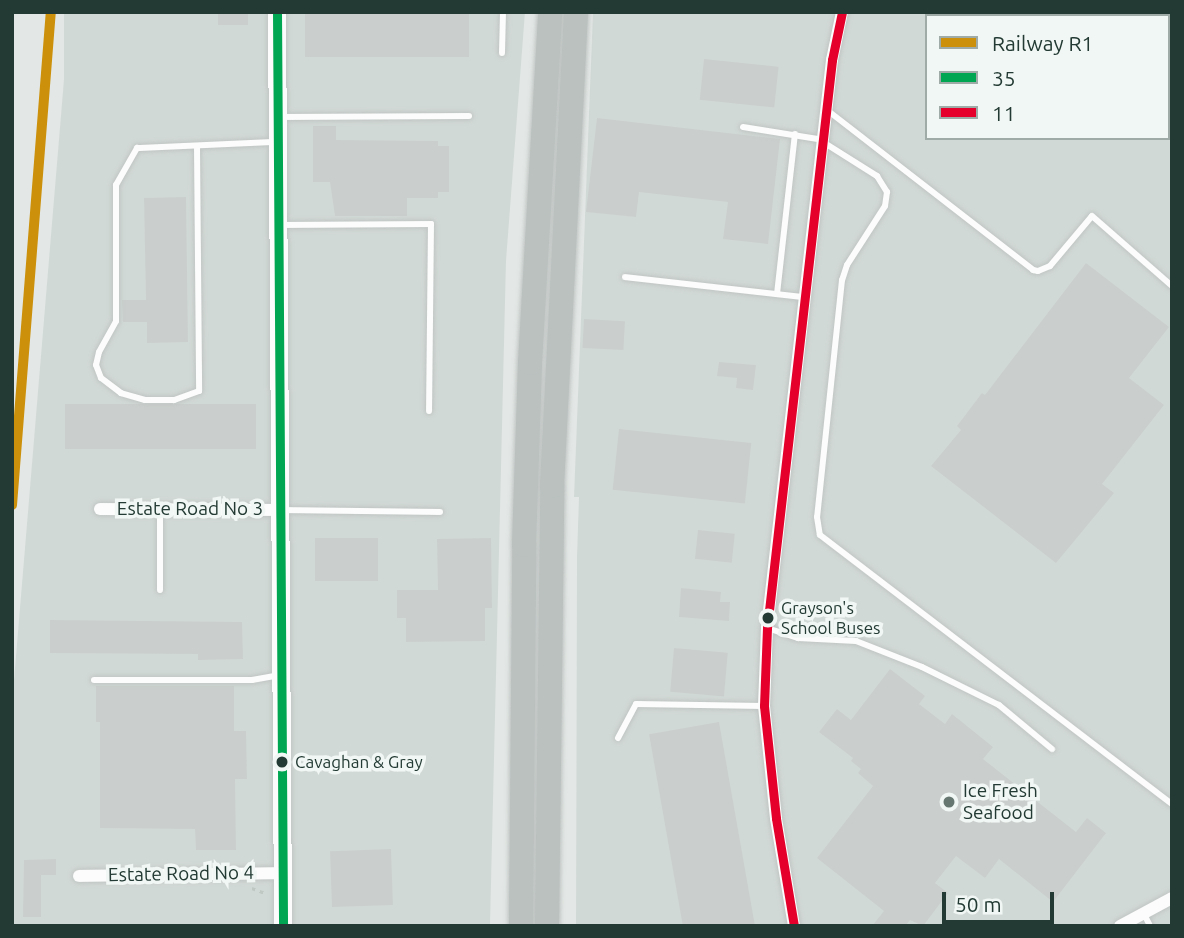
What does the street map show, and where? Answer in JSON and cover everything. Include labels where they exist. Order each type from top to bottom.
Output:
[{"type":"highway","points":[[521,926],[525,509],[550,12]]},
{"type":"highway","points":[[547,926],[552,472],[576,12]]},
{"type":"street","points":[[277,12],[284,926]]},
{"type":"street","points":[[794,926],[776,818],[764,706],[767,628],[827,110],[842,12]]},
{"type":"street","name":"Estate Road No 3","points":[[100,509],[280,510]]},
{"type":"street","name":"Estate Road No 4","points":[[79,876],[283,873]]},
{"type":"street","points":[[1120,926],[1147,920],[1172,898]]},
{"type":"lane","points":[[502,53],[503,12]]},
{"type":"lane","points":[[827,110],[1033,270],[1038,271],[1050,266],[1092,216],[1172,286]]},
{"type":"lane","points":[[278,117],[469,116]]},
{"type":"lane","points":[[743,127],[824,141],[877,176],[887,192],[885,206],[847,265],[842,280],[817,517],[820,535],[1172,804]]},
{"type":"lane","points":[[777,294],[795,134]]},
{"type":"lane","points":[[197,146],[199,391],[174,400],[145,400],[121,393],[101,378],[96,365],[99,352],[116,321],[116,185],[137,148],[278,142]]},
{"type":"lane","points":[[278,225],[431,224],[429,411]]},
{"type":"lane","points":[[625,277],[806,297]]},
{"type":"lane","points":[[160,509],[160,590]]},
{"type":"lane","points":[[280,510],[440,512]]},
{"type":"lane","points":[[767,628],[798,638],[856,641],[922,667],[999,705],[1052,749]]},
{"type":"lane","points":[[94,680],[252,680],[281,675]]},
{"type":"lane","points":[[618,738],[636,704],[764,706]]},
{"type":"shaded area","points":[[64,12],[525,12],[506,261],[490,926],[12,926],[12,704],[64,79]]},
{"type":"shaded area","points":[[593,12],[1172,12],[1172,926],[576,926],[579,497],[574,497]]},
{"type":"building","points":[[218,12],[248,12],[248,25],[218,25]]},
{"type":"building","points":[[305,12],[469,12],[469,57],[305,57]]},
{"type":"building","points":[[704,59],[779,67],[774,108],[700,100]]},
{"type":"building","points":[[597,118],[780,139],[768,244],[723,239],[728,202],[639,192],[636,217],[586,212]]},
{"type":"building","points":[[313,126],[336,126],[336,140],[438,141],[438,146],[449,146],[449,192],[438,192],[438,198],[407,198],[407,216],[335,216],[330,182],[313,182]]},
{"type":"building","points":[[186,197],[188,342],[147,343],[147,322],[123,322],[122,300],[146,300],[144,198]]},
{"type":"building","points":[[1086,263],[1169,327],[1129,378],[1164,405],[1102,484],[1114,493],[1056,563],[931,466],[961,430],[957,426],[982,393],[985,395]]},
{"type":"building","points":[[584,319],[625,321],[623,350],[582,348]]},
{"type":"building","points":[[719,362],[756,365],[753,390],[736,388],[737,378],[717,376]]},
{"type":"building","points":[[65,404],[256,404],[256,449],[65,449]]},
{"type":"building","points":[[619,429],[751,443],[745,504],[613,490]]},
{"type":"building","points":[[698,530],[735,534],[732,563],[695,559]]},
{"type":"building","points":[[315,538],[378,538],[378,581],[315,581]]},
{"type":"building","points":[[491,538],[492,608],[485,608],[485,641],[406,642],[406,618],[397,618],[397,590],[438,590],[437,539]]},
{"type":"building","points":[[681,588],[721,592],[720,602],[730,602],[729,621],[679,617]]},
{"type":"building","points":[[50,620],[242,622],[243,659],[198,660],[198,654],[50,653]]},
{"type":"building","points":[[674,648],[728,653],[724,697],[670,692]]},
{"type":"building","name":"Ice Fresh Seafood","points":[[890,669],[925,696],[919,704],[945,724],[952,714],[993,747],[983,759],[1076,832],[1087,818],[1106,833],[1053,902],[999,859],[985,878],[956,856],[935,883],[948,893],[923,926],[910,920],[905,926],[872,926],[884,911],[817,858],[873,786],[858,773],[861,769],[851,761],[853,758],[819,732],[837,709],[851,720]]},
{"type":"building","points":[[96,686],[234,686],[234,731],[246,731],[247,779],[235,779],[236,850],[196,850],[195,829],[100,828],[100,722],[96,722]]},
{"type":"building","points":[[719,722],[755,926],[683,926],[649,734]]},
{"type":"building","points":[[391,849],[393,905],[332,907],[330,851]]},
{"type":"building","points":[[56,859],[56,875],[41,875],[41,917],[23,917],[24,860]]},
{"type":"rail line","name":"R1","points":[[12,505],[51,12]]},
{"type":"transit line","name":"35","points":[[277,12],[283,926]]},
{"type":"transit line","name":"11","points":[[794,926],[776,818],[764,706],[767,628],[832,60],[842,12]]},
{"type":"place","name":"Grayson's School Buses","points":[[768,618]]},
{"type":"place","name":"Cavaghan & Gray","points":[[282,762]]},
{"type":"place","name":"Ice Fresh Seafood","points":[[949,802]]}]
